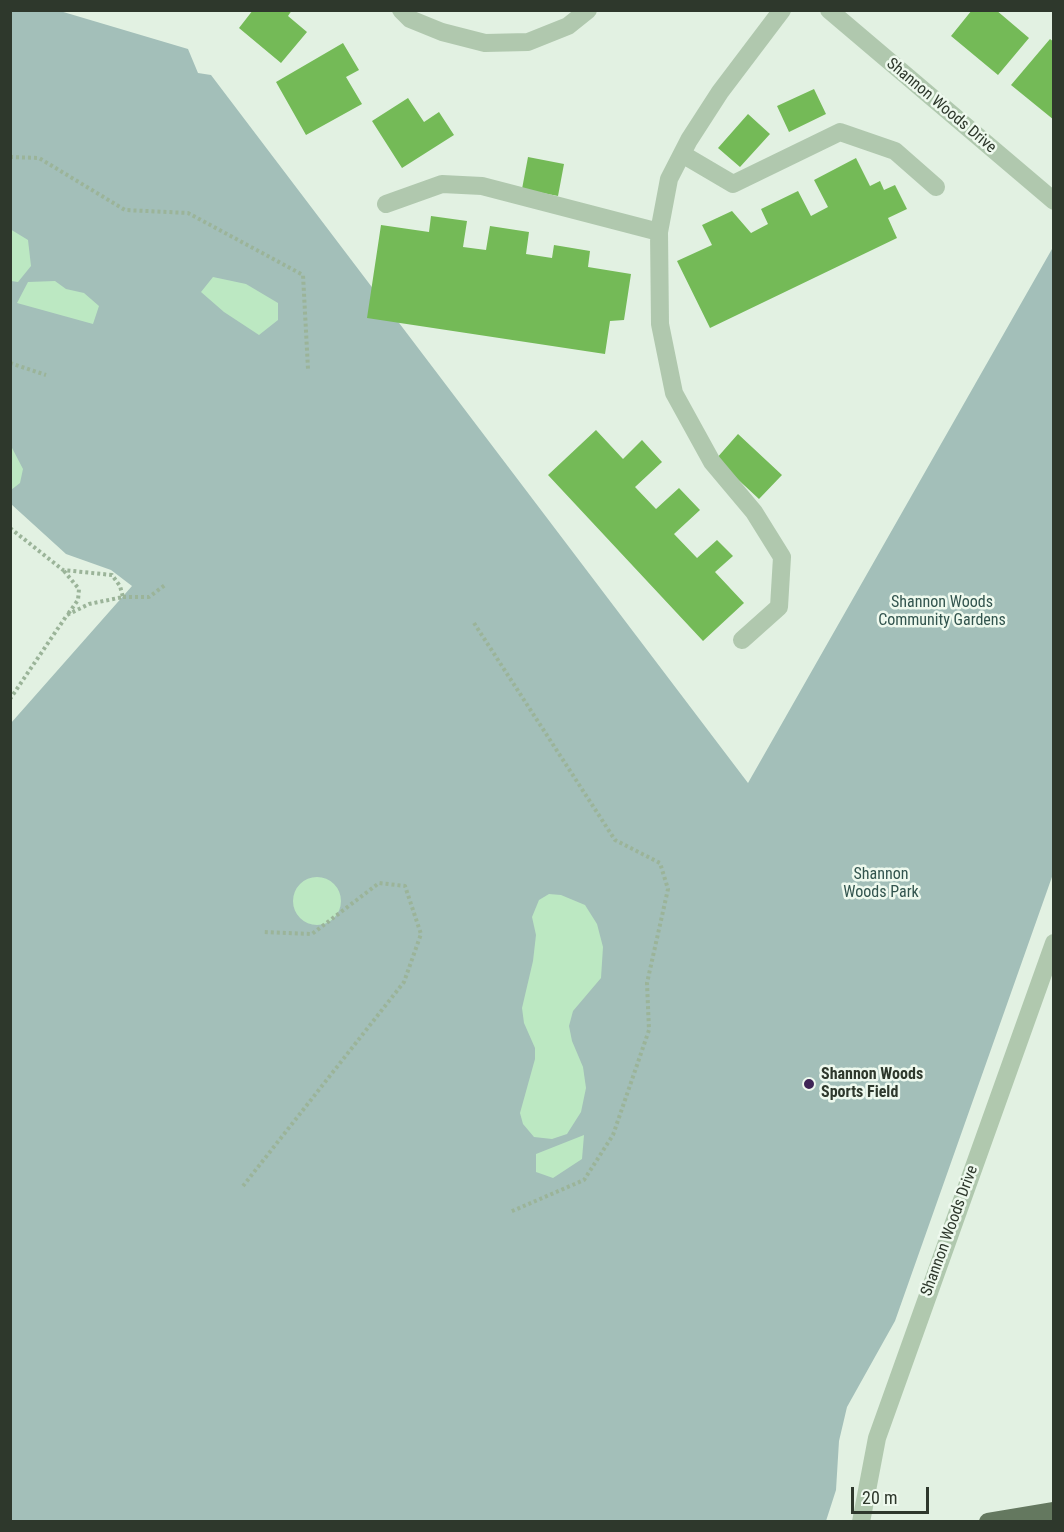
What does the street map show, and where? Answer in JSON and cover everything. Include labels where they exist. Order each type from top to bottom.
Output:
[{"type":"main road","points":[[988,1521],[1053,1511]]},
{"type":"street","points":[[401,10],[410,19],[442,32],[485,43],[528,42],[568,26],[588,10]]},
{"type":"street","points":[[742,640],[780,607],[782,557],[754,512],[712,462],[674,393],[660,324],[659,232],[669,179],[682,154],[720,92],[782,10]]},
{"type":"street","name":"Shannon Woods Drive","points":[[829,10],[1053,201]]},
{"type":"street","points":[[682,154],[733,184],[840,132],[895,151],[936,187]]},
{"type":"street","points":[[386,204],[442,184],[482,186],[659,232]]},
{"type":"street","name":"Shannon Woods Drive","points":[[861,1521],[877,1438],[1053,943]]},
{"type":"path","points":[[10,157],[39,158],[125,210],[188,213],[303,275],[308,369]]},
{"type":"path","points":[[10,363],[46,375]]},
{"type":"path","points":[[10,528],[63,570],[79,589],[78,600],[10,699]]},
{"type":"path","points":[[63,570],[112,575],[120,585],[123,597]]},
{"type":"path","points":[[67,615],[89,604],[123,597],[150,597],[165,585]]},
{"type":"path","points":[[474,623],[615,840],[660,863],[668,889],[647,983],[649,1030],[613,1135],[584,1180],[510,1212]]},
{"type":"path","points":[[243,1186],[404,982],[421,934],[405,886],[379,883],[312,934],[262,932]]},
{"type":"green space","points":[[11,11],[60,11],[188,49],[198,73],[211,75],[748,783],[1053,250],[1053,874],[895,1321],[847,1407],[839,1441],[836,1490],[826,1521],[11,1521],[11,723],[132,586],[111,570],[66,554],[11,504]]},
{"type":"sand","points":[[10,229],[28,240],[31,266],[18,282],[11,281]]},
{"type":"sand","points":[[213,277],[246,284],[278,303],[278,320],[259,335],[224,312],[201,292]]},
{"type":"sand","points":[[55,281],[66,289],[84,293],[99,306],[93,324],[17,303],[28,282]]},
{"type":"sand","points":[[11,446],[23,469],[20,483],[11,490]]},
{"type":"sand","points":[[312,877],[322,877],[337,887],[341,901],[337,915],[331,921],[322,925],[312,925],[297,915],[293,906],[293,896],[303,881]]},
{"type":"sand","points":[[549,894],[561,895],[585,905],[597,924],[603,947],[601,978],[573,1011],[569,1026],[572,1041],[583,1067],[586,1088],[581,1112],[567,1134],[552,1139],[534,1137],[523,1124],[520,1113],[535,1059],[535,1048],[524,1023],[522,1008],[533,961],[536,935],[532,917],[539,900]]},
{"type":"sand","points":[[584,1135],[582,1159],[553,1178],[536,1172],[536,1154]]},
{"type":"building","points":[[253,10],[292,10],[288,16],[307,32],[281,63],[239,28]]},
{"type":"building","points":[[972,10],[996,10],[1029,38],[998,75],[951,36]]},
{"type":"building","points":[[1050,39],[1054,42],[1054,120],[1011,85]]},
{"type":"building","points":[[343,43],[359,70],[346,77],[362,104],[306,135],[276,82]]},
{"type":"building","points":[[814,89],[826,114],[789,132],[777,106]]},
{"type":"building","points":[[408,98],[424,122],[439,112],[454,135],[402,168],[372,121]]},
{"type":"building","points":[[748,114],[770,134],[740,167],[718,148]]},
{"type":"building","points":[[528,157],[564,164],[558,196],[522,189]]},
{"type":"building","points":[[856,158],[870,186],[880,181],[884,190],[895,185],[907,209],[888,218],[897,238],[710,328],[677,261],[712,245],[702,225],[732,211],[751,233],[768,224],[761,209],[798,191],[811,216],[828,207],[814,180]]},
{"type":"building","points":[[431,216],[467,221],[463,247],[486,250],[490,226],[529,232],[526,254],[552,258],[554,245],[590,251],[588,267],[631,274],[624,320],[610,321],[605,354],[367,318],[381,225],[429,232]]},
{"type":"building","points":[[596,430],[623,459],[642,440],[662,462],[635,487],[656,509],[679,488],[700,510],[674,534],[697,558],[717,540],[733,556],[715,572],[744,603],[703,641],[548,475]]},
{"type":"building","points":[[738,434],[782,475],[759,499],[716,459]]},
{"type":"place","name":"Shannon Woods Sports Field","points":[[809,1084]]},
{"type":"park label","name":"Shannon Woods Community Gardens","points":[[942,612]]},
{"type":"park label","name":"Shannon Woods Park","points":[[881,884]]}]
